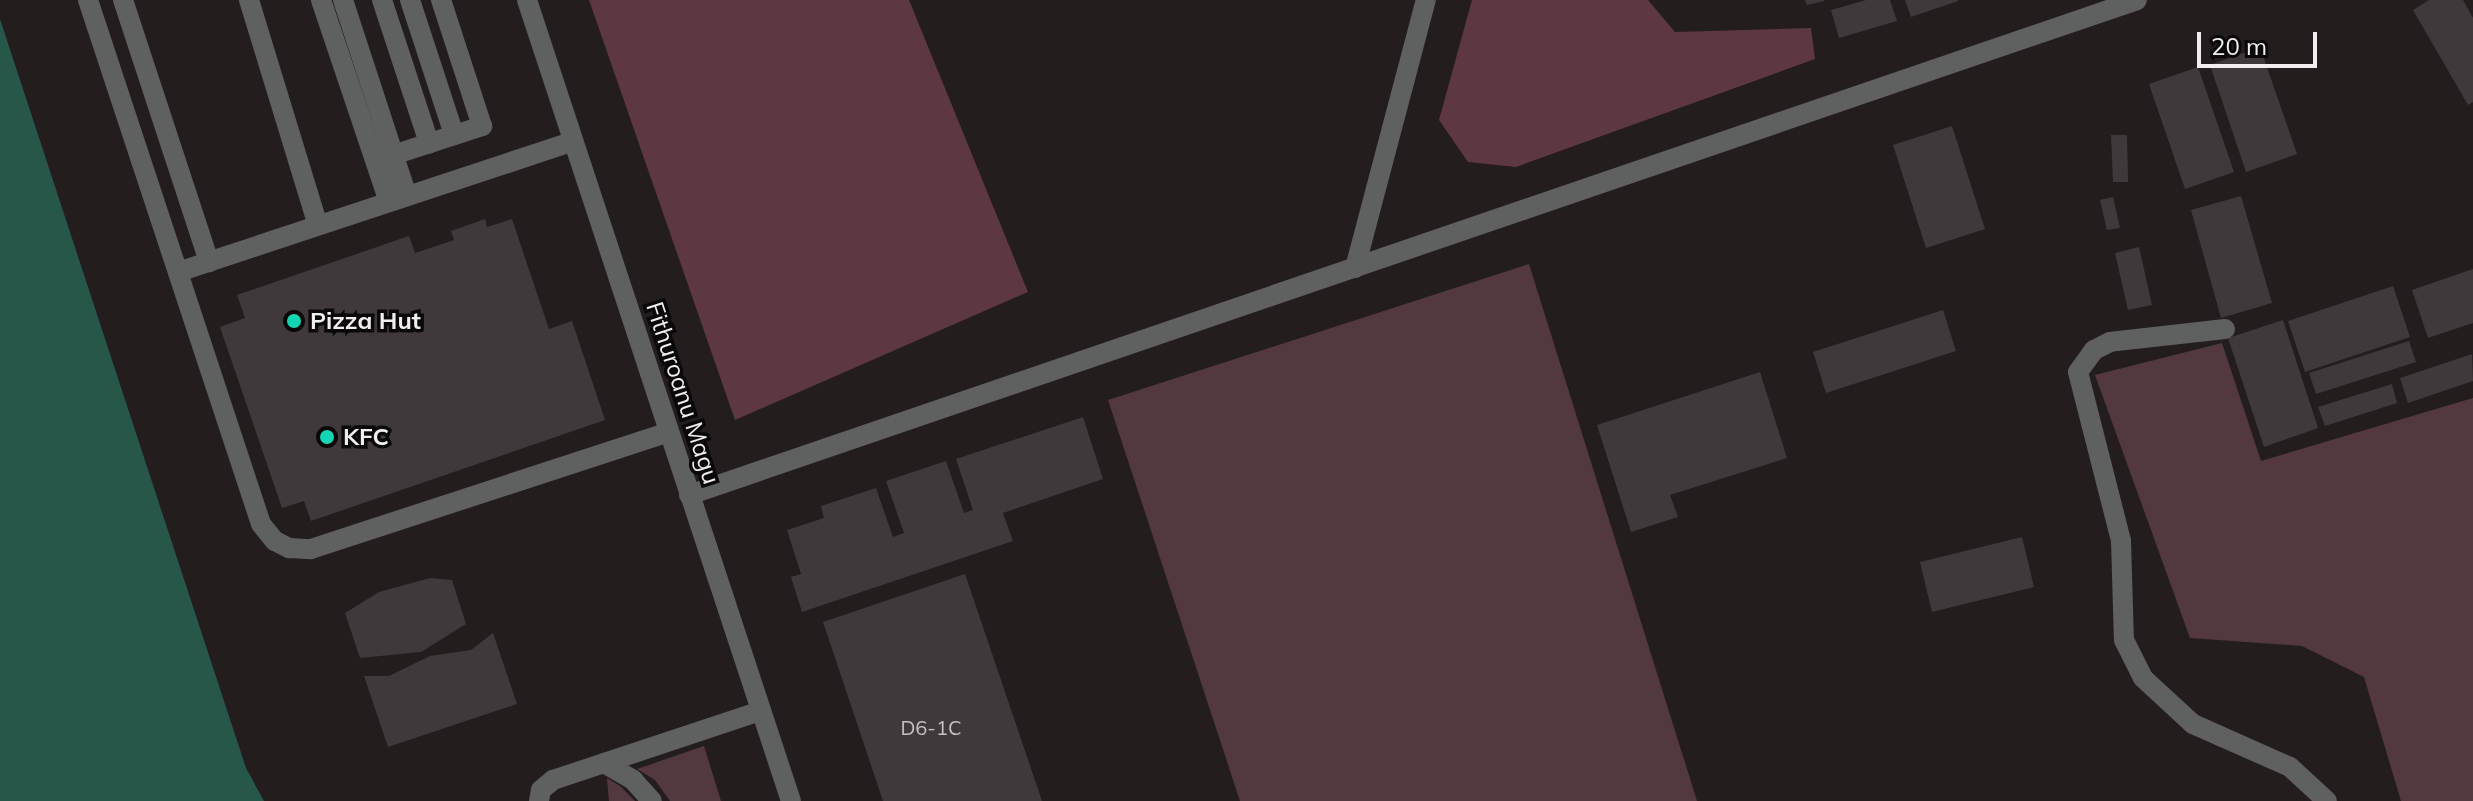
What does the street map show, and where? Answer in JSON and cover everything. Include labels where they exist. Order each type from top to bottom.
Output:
[{"type":"street","points":[[88,0],[261,524],[289,548],[311,549],[668,432]]},
{"type":"street","points":[[123,0],[209,262]]},
{"type":"street","points":[[249,0],[318,225]]},
{"type":"street","points":[[321,0],[398,199]]},
{"type":"street","points":[[343,0],[393,155],[398,199]]},
{"type":"street","points":[[382,0],[429,143]]},
{"type":"street","points":[[410,0],[454,135]]},
{"type":"street","points":[[393,155],[482,126],[441,0]]},
{"type":"street","name":"Fithuroanu Magu","points":[[527,0],[791,801]]},
{"type":"street","points":[[1355,268],[1426,0]]},
{"type":"street","points":[[689,495],[2137,0]]},
{"type":"street","points":[[178,272],[573,141]]},
{"type":"street","points":[[2225,329],[2110,342],[2094,350],[2078,372],[2121,541],[2124,640],[2143,678],[2193,724],[2290,767],[2327,801]]},
{"type":"street","points":[[539,801],[548,783],[761,711]]},
{"type":"street","points":[[604,763],[633,780],[652,801]]},
{"type":"shaded area","points":[[589,0],[909,0],[1028,292],[735,420]]},
{"type":"shaded area","points":[[1472,0],[1648,0],[1675,32],[1811,28],[1815,59],[1516,167],[1468,162],[1439,120]]},
{"type":"shaded area","points":[[0,19],[246,768],[264,801],[0,801]]},
{"type":"shaded area","points":[[1529,264],[1697,801],[1240,801],[1108,400]]},
{"type":"shaded area","points":[[2222,343],[2261,461],[2473,398],[2473,801],[2401,801],[2364,677],[2302,646],[2190,638],[2095,375]]},
{"type":"shaded area","points":[[704,746],[721,801],[670,801],[655,780],[637,769]]},
{"type":"shaded area","points":[[607,778],[620,786],[635,801],[609,801]]},
{"type":"building","points":[[1805,0],[1824,0],[1824,1],[1807,5]]},
{"type":"building","points":[[1866,0],[1890,0],[1897,21],[1839,38],[1831,10]]},
{"type":"building","points":[[1905,0],[1958,0],[1958,1],[1911,17]]},
{"type":"building","points":[[2429,0],[2463,0],[2473,18],[2473,102],[2468,105],[2413,10]]},
{"type":"building","points":[[2260,47],[2297,154],[2246,172],[2210,65]]},
{"type":"building","points":[[2198,67],[2234,172],[2185,189],[2149,84]]},
{"type":"building","points":[[1952,126],[1985,229],[1926,248],[1893,145]]},
{"type":"building","points":[[2111,135],[2127,135],[2128,182],[2113,182]]},
{"type":"building","points":[[2241,196],[2272,303],[2221,318],[2191,210]]},
{"type":"building","points":[[2113,197],[2120,228],[2107,230],[2100,200]]},
{"type":"building","points":[[485,219],[487,227],[512,219],[549,329],[572,321],[605,420],[311,521],[304,501],[282,508],[220,327],[245,318],[237,295],[409,236],[415,253],[454,240],[451,231]]},
{"type":"building","points":[[2139,247],[2152,305],[2128,310],[2115,253]]},
{"type":"building","points":[[2473,269],[2473,323],[2428,338],[2412,290]]},
{"type":"building","points":[[2393,286],[2410,337],[2305,372],[2288,321]]},
{"type":"building","points":[[1943,310],[1956,351],[1826,393],[1813,352]]},
{"type":"building","points":[[2283,320],[2318,428],[2264,447],[2228,338]]},
{"type":"building","points":[[2409,341],[2416,362],[2316,394],[2309,373]]},
{"type":"building","points":[[2472,354],[2473,381],[2408,403],[2400,378]]},
{"type":"building","points":[[1760,372],[1787,458],[1670,495],[1678,517],[1631,532],[1597,425]]},
{"type":"building","points":[[2392,384],[2397,403],[2325,426],[2318,407]]},
{"type":"building","points":[[1083,417],[1103,479],[1003,513],[1013,541],[802,612],[791,577],[801,574],[787,530],[824,518],[821,506],[876,488],[893,537],[904,533],[886,481],[946,461],[964,513],[973,510],[956,459]]},
{"type":"building","points":[[2022,537],[2034,587],[1932,612],[1920,562]]},
{"type":"building","points":[[965,574],[1042,801],[883,801],[823,622]]},
{"type":"building","points":[[430,578],[452,580],[466,624],[421,652],[360,658],[345,613],[379,592]]},
{"type":"building","points":[[493,633],[517,704],[388,747],[364,676],[389,676],[430,656],[471,650]]},
{"type":"place","name":"Pizza Hut","points":[[294,321]]},
{"type":"place","name":"KFC","points":[[327,437]]}]
